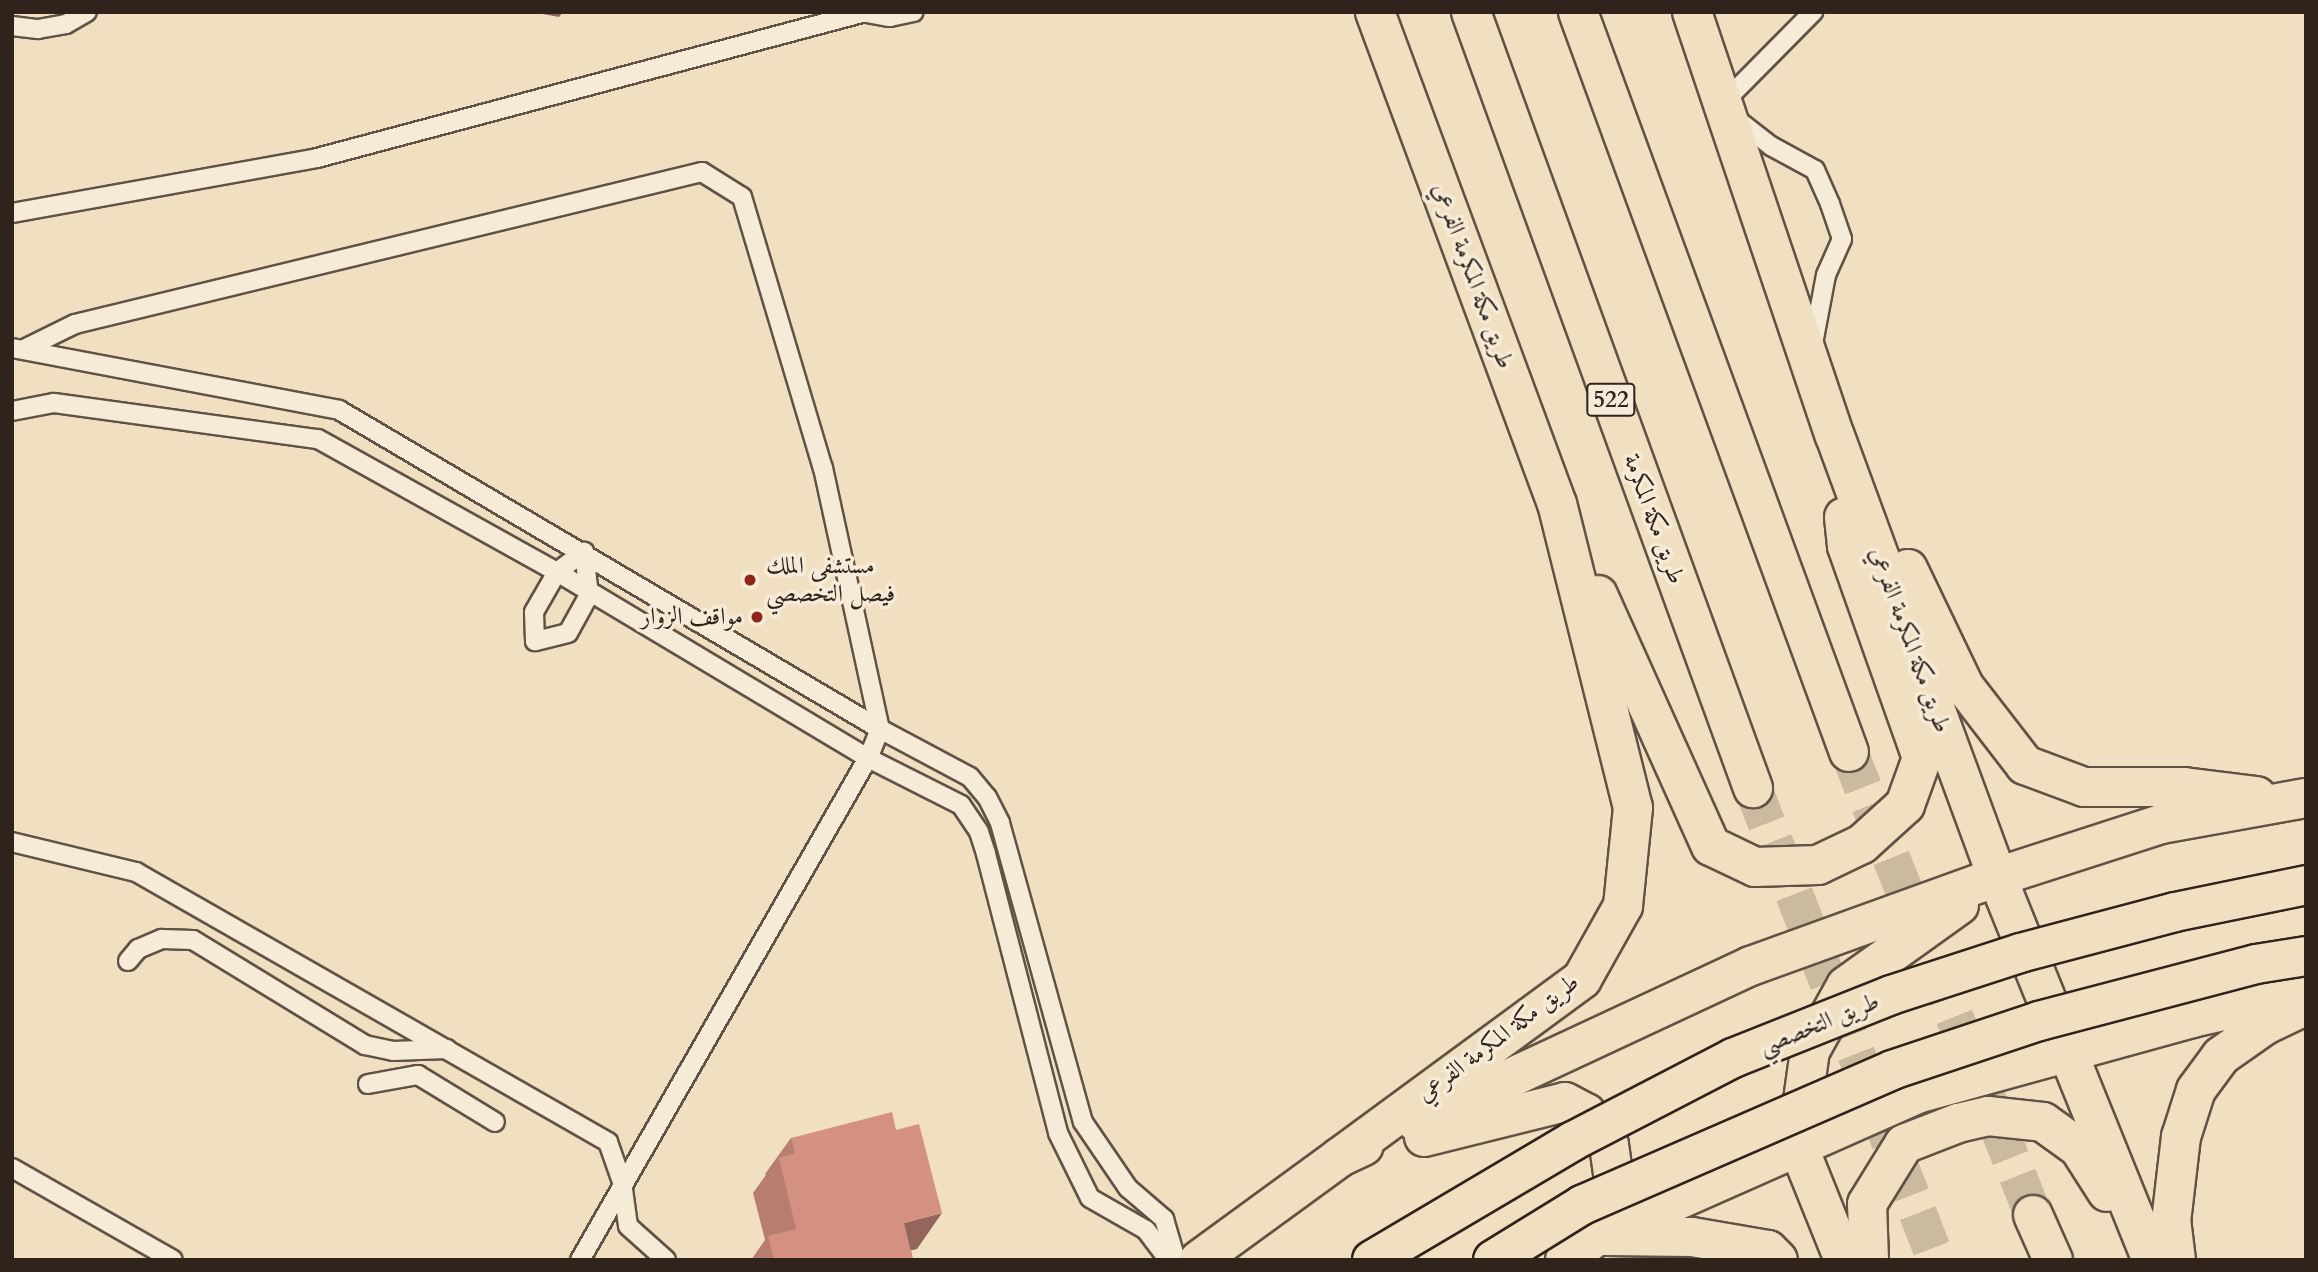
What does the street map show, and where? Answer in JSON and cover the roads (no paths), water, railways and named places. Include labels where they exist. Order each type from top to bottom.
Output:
[{"type":"main road","name":"طريق مكة المكرمة الفرعي","points":[[1340,1157],[1581,979],[1623,906],[1633,808],[1557,503],[1375,12]]},
{"type":"main road","name":"طريق مكة المكرمة","points":[[1471,12],[1753,788]]},
{"type":"main road","points":[[1578,12],[1849,752]]},
{"type":"main road","name":"طريق مكة المكرمة الفرعي","points":[[1692,12],[1835,436],[1997,877],[2151,1260]]},
{"type":"main road","points":[[1557,503],[1711,846],[1755,867],[1818,865],[1862,844],[1905,805],[1922,758],[1847,546],[1835,436]]},
{"type":"main road","points":[[1835,436],[1888,521],[1964,685],[2025,765],[2084,788],[2183,787],[2298,799]]},
{"type":"main road","points":[[1199,1260],[1340,1157],[1751,967],[1997,877],[2161,824],[2298,799]]},
{"type":"main road","points":[[1844,1260],[1797,1143],[1810,1051],[1846,986],[1997,877]]},
{"type":"main road","name":"طريق التخصصي","points":[[1372,1260],[1573,1141],[1734,1058],[1891,995],[2020,953],[2175,912],[2306,886]]},
{"type":"main road","points":[[1493,1260],[1582,1205],[1892,1070],[2039,1021],[2256,964],[2306,956]]},
{"type":"main road","points":[[1566,1260],[1597,1236],[1797,1143],[1917,1094],[2069,1051],[2306,992]]},
{"type":"main road","points":[[2176,1260],[2171,1222],[2180,1137],[2196,1090],[2221,1056],[2266,1026],[2306,1006]]},
{"type":"main road","points":[[1340,1157],[1565,1102],[1586,1113],[1609,1145],[1614,1182],[1605,1223],[1597,1236]]},
{"type":"main road","points":[[1869,1260],[1867,1204],[1904,1144],[1988,1116],[2043,1122],[2079,1148],[2141,1260]]},
{"type":"main road","points":[[2033,1215],[2053,1260]]},
{"type":"main road","points":[[1597,1236],[1692,1237],[1768,1250],[1778,1260]]},
{"type":"lane","points":[[12,26],[38,29],[66,24],[87,12]]},
{"type":"lane","points":[[12,213],[317,158],[862,13],[890,17],[913,12]]},
{"type":"lane","points":[[1810,361],[1826,275],[1842,239],[1815,170],[1771,146],[1726,107],[1813,12]]},
{"type":"lane","points":[[18,348],[89,320],[702,172],[742,197],[823,468],[880,729],[868,758],[622,1182],[580,1260]]},
{"type":"lane","points":[[18,348],[340,410],[880,729],[970,777],[987,797],[1000,823],[1083,1122],[1128,1188],[1164,1219],[1176,1260]]},
{"type":"lane","points":[[12,411],[54,403],[318,439],[557,572],[589,595],[868,758],[961,805],[979,832],[1058,1133],[1090,1198],[1146,1230],[1169,1260]]},
{"type":"lane","points":[[584,552],[589,595],[568,633],[535,641],[534,612],[557,572],[584,552]]},
{"type":"lane","points":[[12,842],[136,872],[608,1142],[622,1182],[628,1226],[666,1260]]},
{"type":"lane","points":[[128,961],[138,949],[162,939],[193,940],[365,1045],[393,1051],[447,1049]]},
{"type":"lane","points":[[368,1084],[418,1075],[495,1122]]},
{"type":"lane","points":[[12,1168],[173,1260]]},
{"type":"tunnel","points":[[1849,752],[2033,1215]]},
{"type":"tunnel","points":[[1753,788],[1936,1260]]},
{"type":"place","name":"مستشفى الملك فيصل التخصصي","points":[[750,580]]},
{"type":"place","name":"مواقف الزوار","points":[[757,617]]}]
